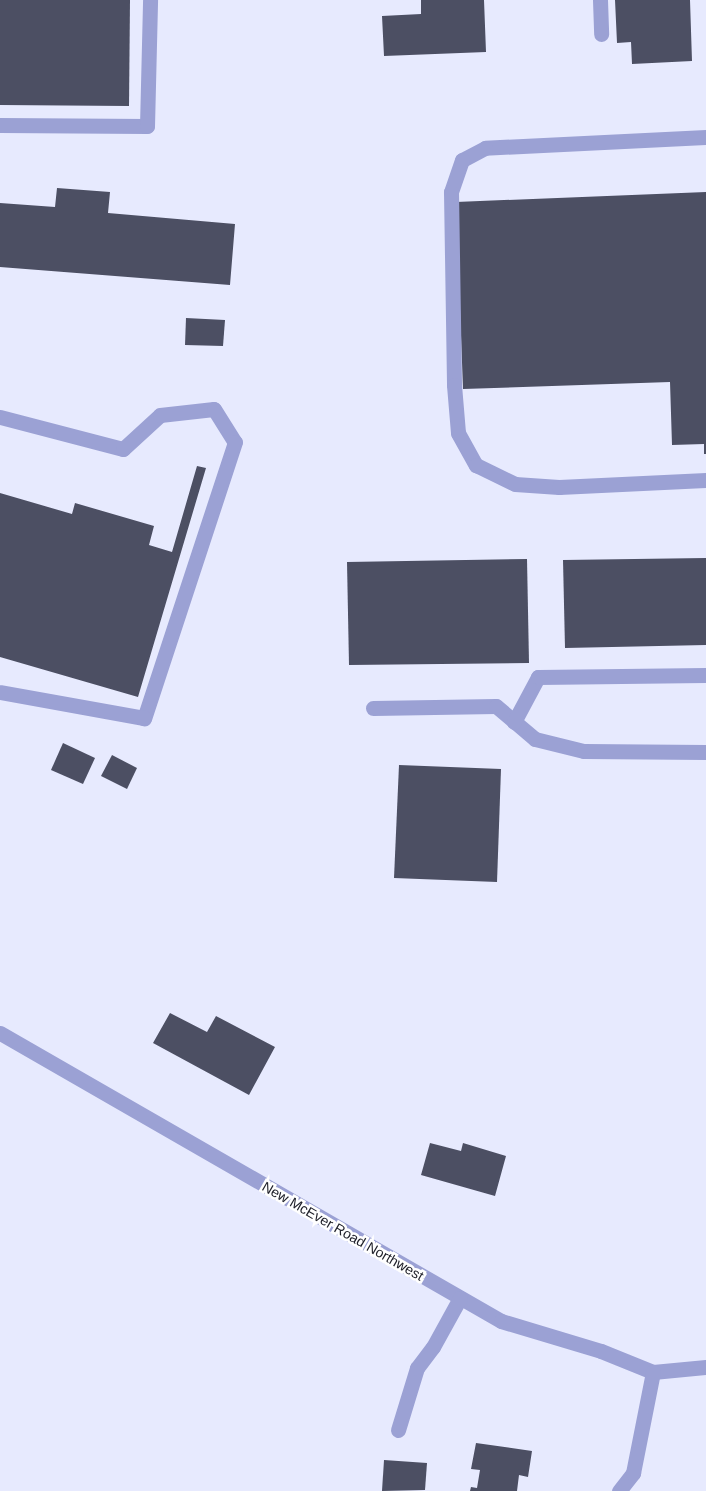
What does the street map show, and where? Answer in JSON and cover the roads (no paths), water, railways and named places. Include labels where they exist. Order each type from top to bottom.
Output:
[{"type":"street","points":[[0,125],[147,126],[150,0]]},
{"type":"street","points":[[600,0],[601,34]]},
{"type":"street","points":[[706,136],[486,148],[462,160],[451,192],[455,395],[458,434],[476,465],[515,484],[559,487],[706,480]]},
{"type":"street","points":[[0,417],[123,449],[160,415],[214,409],[235,442],[144,718],[0,692]]},
{"type":"street","points":[[514,722],[538,677],[706,676]]},
{"type":"street","points":[[373,708],[496,706],[535,739],[584,750],[706,752]]},
{"type":"street","name":"New McEver Road Northwest","points":[[0,1033],[501,1321],[601,1351],[653,1372],[706,1367]]},
{"type":"street","points":[[398,1430],[417,1368],[433,1347],[460,1298]]},
{"type":"street","points":[[619,1491],[633,1473],[653,1372]]}]
